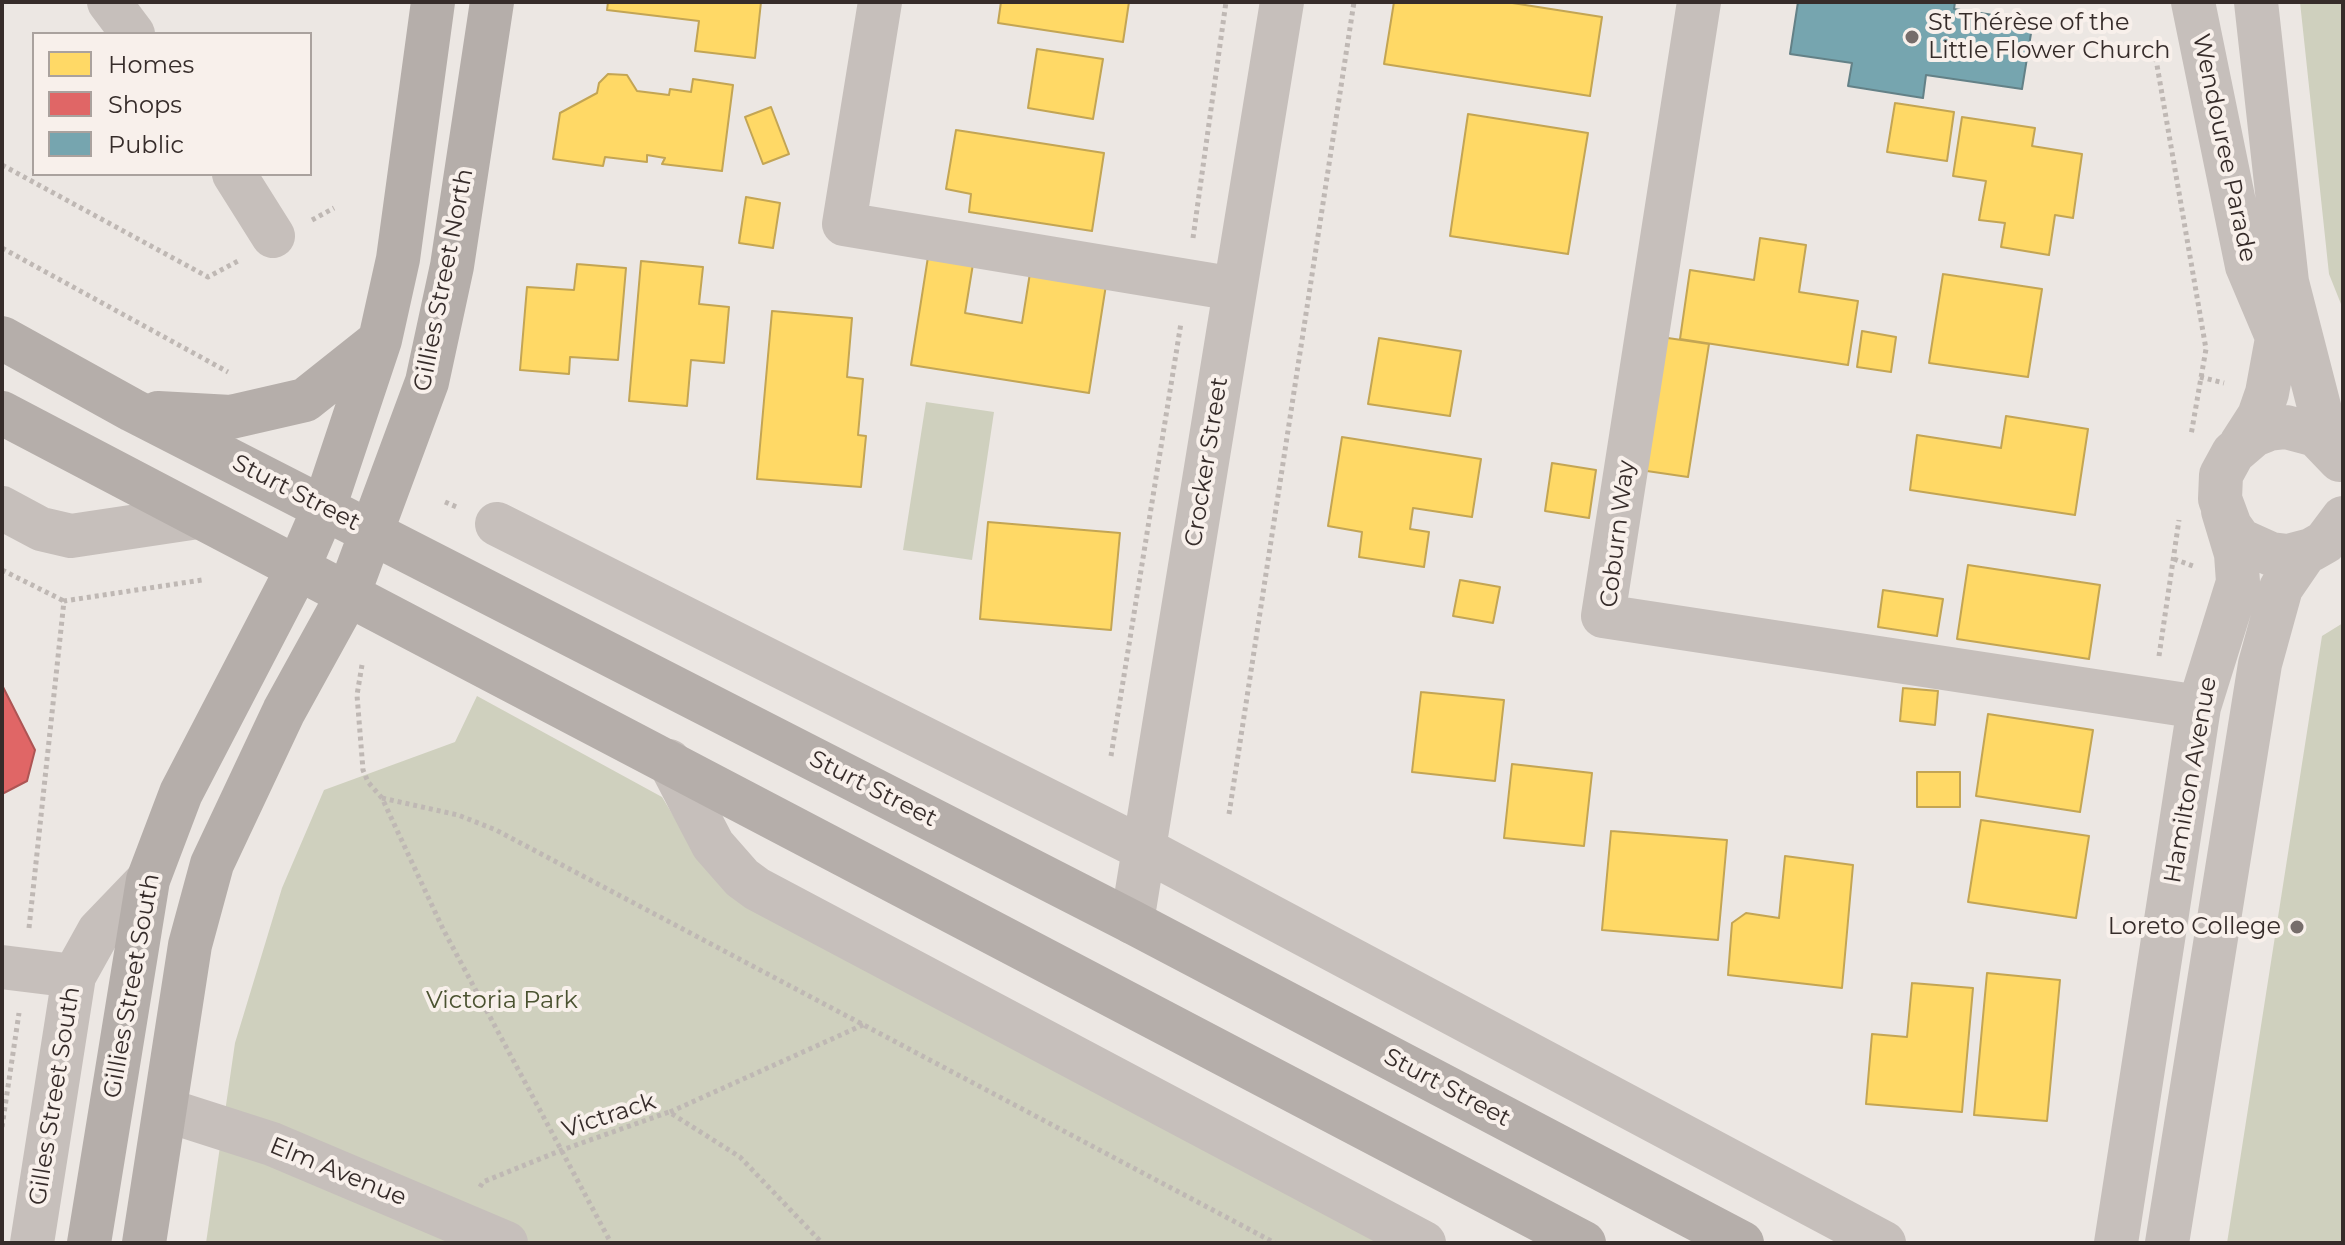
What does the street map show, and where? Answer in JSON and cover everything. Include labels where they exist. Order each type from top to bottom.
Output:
[{"type":"main road","name":"Gillies Street North","points":[[298,568],[324,508],[380,340],[400,244],[433,2]]},
{"type":"main road","name":"Gillies Street North","points":[[348,595],[374,532],[427,382],[452,266],[492,2]]},
{"type":"main road","name":"Sturt Street","points":[[2,338],[132,410],[1132,922],[1742,1243]]},
{"type":"main road","points":[[132,410],[194,418],[231,417],[269,411],[305,400],[333,381],[380,340]]},
{"type":"main road","points":[[2,413],[1584,1243]]},
{"type":"main road","name":"Gillies Street South","points":[[89,1243],[148,880],[181,793],[298,568]]},
{"type":"main road","name":"Gillies Street South","points":[[144,1243],[190,945],[212,864],[284,711],[348,595]]},
{"type":"street","points":[[109,2],[132,32]]},
{"type":"street","points":[[880,2],[844,224],[1235,289]]},
{"type":"street","name":"Crocker Street","points":[[1132,922],[1282,2]]},
{"type":"street","name":"Coburn Way","points":[[1699,2],[1603,616],[2199,707]]},
{"type":"street","name":"Wendouree Parade","points":[[2193,2],[2247,266],[2277,337]]},
{"type":"street","name":"Wendouree Parade","points":[[2256,2],[2287,282],[2338,456]]},
{"type":"street","points":[[235,176],[273,236]]},
{"type":"street","name":"Wendouree Parade","points":[[2241,444],[2263,405],[2287,282]]},
{"type":"street","points":[[2241,444],[2254,435],[2286,427],[2301,429],[2338,456]]},
{"type":"street","name":"Hamilton Avenue","points":[[2116,1243],[2199,707],[2238,582],[2234,547],[2223,511],[2221,475],[2241,444]]},
{"type":"street","points":[[2,508],[41,529],[71,536],[198,517]]},
{"type":"street","points":[[2223,511],[2240,540],[2254,549],[2279,555],[2320,547]]},
{"type":"street","name":"Hamilton Avenue","points":[[2167,1243],[2260,664],[2281,588],[2325,542],[2343,518]]},
{"type":"street","points":[[497,524],[1144,849],[1884,1243]]},
{"type":"street","points":[[669,761],[713,845],[742,878],[757,889],[1424,1243]]},
{"type":"street","name":"Gilles Street South","points":[[32,1243],[74,976],[99,931],[148,880]]},
{"type":"street","points":[[14,969],[74,976]]},
{"type":"street","name":"Elm Avenue","points":[[166,1110],[272,1144],[458,1220],[506,1243]]},
{"type":"path","points":[[1111,756],[1187,281],[1226,2]]},
{"type":"path","points":[[1229,814],[1354,2]]},
{"type":"path","points":[[2151,32],[2206,349],[2189,451]]},
{"type":"path","points":[[2,165],[208,277]]},
{"type":"path","points":[[2,248],[240,379]]},
{"type":"path","points":[[2,570],[64,601],[202,580]]},
{"type":"path","points":[[2,1127],[14,969],[64,601]]},
{"type":"path","points":[[347,684],[362,664],[357,695],[363,770],[368,782],[382,798],[443,929],[611,1243]]},
{"type":"path","points":[[382,798],[458,815],[496,830],[866,1023],[1275,1243]]},
{"type":"path","points":[[669,1112],[866,1023]]},
{"type":"path","name":"Victrack","points":[[458,1220],[483,1182],[669,1112],[740,1157],[822,1243]]},
{"type":"green space","points":[[2300,2],[2343,2],[2343,309],[2329,274]]},
{"type":"green space","points":[[926,402],[994,412],[972,560],[903,550]]},
{"type":"green space","name":"Loreto College","points":[[2343,623],[2343,1243],[2227,1243],[2322,636]]},
{"type":"green space","name":"Victoria Park","points":[[477,696],[662,797],[688,840],[1394,1243],[206,1243],[235,1043],[282,888],[324,790],[455,742]]},
{"type":"building: Homes","points":[[608,2],[761,2],[755,58],[695,51],[699,21],[607,10]]},
{"type":"building: Homes","points":[[1001,2],[1129,2],[1123,42],[998,23]]},
{"type":"building: Homes","points":[[1394,2],[1506,2],[1602,17],[1590,96],[1384,64]]},
{"type":"building: Homes","points":[[1037,49],[1103,59],[1093,119],[1028,108]]},
{"type":"building: Homes","points":[[608,74],[627,75],[637,91],[669,95],[670,89],[691,92],[693,79],[733,85],[722,171],[662,164],[665,158],[647,155],[647,162],[605,157],[603,166],[553,159],[560,113],[597,93],[599,83]]},
{"type":"building: Homes","points":[[1895,103],[1954,112],[1947,161],[1887,152]]},
{"type":"building: Homes","points":[[771,107],[789,154],[763,164],[745,117]]},
{"type":"building: Homes","points":[[1468,114],[1588,133],[1568,254],[1450,236]]},
{"type":"building: Homes","points":[[1962,117],[2035,128],[2032,146],[2082,154],[2073,218],[2055,215],[2049,255],[2001,247],[2005,223],[1979,220],[1986,181],[1953,176]]},
{"type":"building: Homes","points":[[956,130],[1104,153],[1092,231],[969,212],[971,194],[946,189]]},
{"type":"building: Homes","points":[[746,197],[780,203],[773,248],[739,243]]},
{"type":"building: Homes","points":[[1760,238],[1806,245],[1799,292],[1858,301],[1848,365],[1680,339],[1690,270],[1754,280]]},
{"type":"building: Homes","points":[[928,257],[973,264],[965,313],[1022,323],[1030,273],[1106,285],[1089,393],[911,365]]},
{"type":"building: Homes","points":[[641,261],[703,267],[699,304],[729,307],[724,363],[691,360],[687,406],[629,401]]},
{"type":"building: Homes","points":[[577,264],[626,268],[618,360],[570,357],[569,374],[520,370],[527,287],[574,290]]},
{"type":"building: Homes","points":[[1943,274],[2042,289],[2028,377],[1929,363]]},
{"type":"building: Homes","points":[[772,311],[852,318],[847,377],[863,379],[858,435],[866,436],[861,487],[757,479]]},
{"type":"building: Homes","points":[[1862,331],[1896,337],[1891,372],[1857,367]]},
{"type":"building: Homes","points":[[1661,337],[1709,344],[1688,477],[1640,470]]},
{"type":"building: Homes","points":[[1379,338],[1461,351],[1450,416],[1368,404]]},
{"type":"building: Homes","points":[[2006,416],[2088,429],[2075,515],[1910,490],[1917,435],[2001,448]]},
{"type":"building: Homes","points":[[1342,437],[1481,459],[1472,517],[1413,508],[1410,529],[1429,532],[1424,567],[1359,557],[1362,532],[1328,526]]},
{"type":"building: Homes","points":[[1552,463],[1596,470],[1589,518],[1545,511]]},
{"type":"building: Homes","points":[[988,522],[1120,533],[1111,630],[980,619]]},
{"type":"building: Homes","points":[[1968,565],[2100,585],[2089,659],[1957,639]]},
{"type":"building: Homes","points":[[1460,580],[1500,587],[1493,623],[1453,616]]},
{"type":"building: Homes","points":[[1883,590],[1943,599],[1937,636],[1878,627]]},
{"type":"building: Homes","points":[[1903,688],[1938,691],[1935,725],[1900,721]]},
{"type":"building: Homes","points":[[1421,692],[1504,700],[1495,781],[1412,772]]},
{"type":"building: Homes","points":[[1988,714],[2093,730],[2080,812],[1976,796]]},
{"type":"building: Homes","points":[[1512,764],[1592,773],[1584,846],[1504,838]]},
{"type":"building: Homes","points":[[1917,772],[1960,772],[1960,807],[1917,807]]},
{"type":"building: Homes","points":[[1981,820],[2089,836],[2076,918],[1968,902]]},
{"type":"building: Homes","points":[[1611,831],[1727,840],[1718,940],[1602,930]]},
{"type":"building: Homes","points":[[1785,856],[1853,865],[1842,988],[1728,975],[1732,923],[1746,913],[1779,918]]},
{"type":"building: Homes","points":[[1987,973],[2060,980],[2047,1121],[1974,1115]]},
{"type":"building: Homes","points":[[1912,983],[1973,988],[1962,1112],[1866,1104],[1872,1034],[1907,1037]]},
{"type":"building: Shops","points":[[2,685],[35,750],[27,781],[2,794]]},
{"type":"building: Public","name":"St Thérèse of the Little Flower Church","points":[[1798,2],[1955,2],[1954,9],[2033,21],[2022,89],[1926,75],[1923,98],[1848,86],[1852,63],[1790,54]]},
{"type":"place","name":"St Thérèse of the Little Flower Church","points":[[1912,37]]},
{"type":"place","name":"Loreto College","points":[[2297,927]]}]
